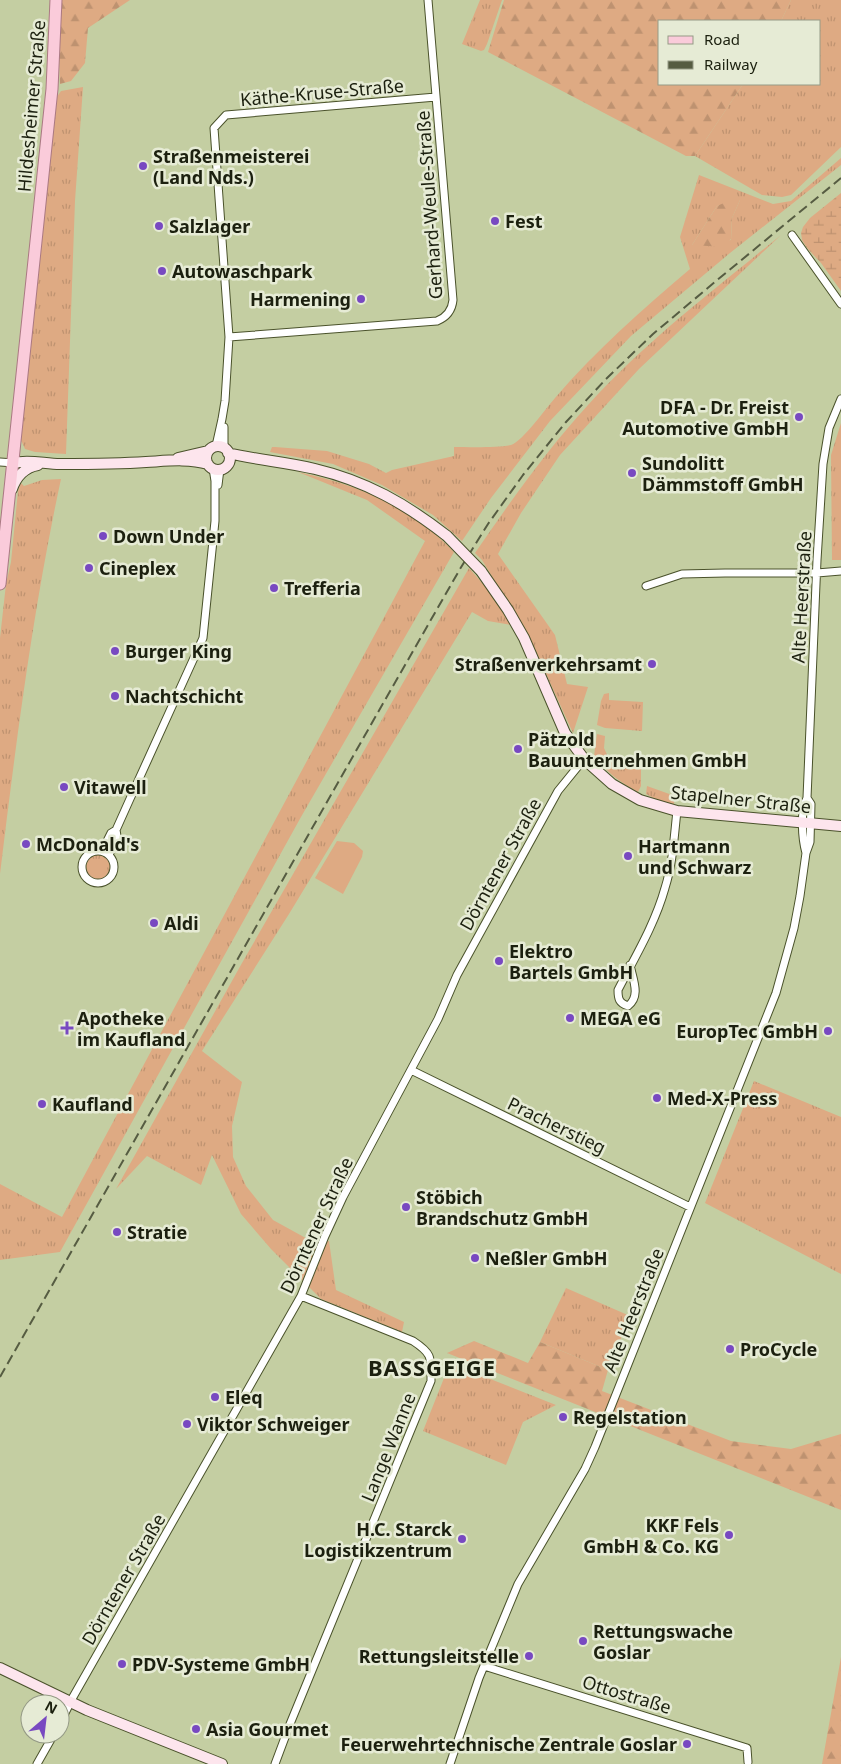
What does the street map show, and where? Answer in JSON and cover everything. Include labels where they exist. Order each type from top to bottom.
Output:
[{"type":"main road","name":"Hildesheimer Straße","points":[[0,584],[52,89],[56,0]]},
{"type":"street","name":"Gerhard-Weule-Straße","points":[[229,337],[437,321],[448,314],[452,306],[452,300],[428,0]]},
{"type":"street","name":"Käthe-Kruse-Straße","points":[[229,337],[214,128],[226,115],[436,97]]},
{"type":"street","points":[[792,234],[841,304]]},
{"type":"street","points":[[106,853],[91,853],[84,860],[83,871],[90,880],[99,883],[107,880],[114,872],[114,865],[106,853],[111,833],[116,830],[203,638],[215,521],[218,458],[229,337]]},
{"type":"street","name":"Alte Heerstraße","points":[[450,1764],[484,1666],[518,1584],[595,1447],[776,993],[794,928],[801,894],[806,853],[803,842],[807,822],[804,803],[807,798],[816,573],[825,447],[834,414],[841,399]]},
{"type":"street","name":"Stapelner Straße","points":[[14,463],[168,461],[218,458],[259,460],[290,463],[316,469],[372,488],[398,501],[447,536],[481,571],[508,610],[524,638],[565,733],[584,759],[612,784],[640,800],[678,811],[841,826]]},
{"type":"street","points":[[0,462],[14,463],[22,466],[44,464]]},
{"type":"street","points":[[10,493],[17,478],[32,466]]},
{"type":"street","points":[[646,586],[682,574],[725,572],[816,573],[841,571]]},
{"type":"street","name":"Dörntener Straße","points":[[70,1702],[301,1296],[343,1197],[438,1020],[457,975],[558,791],[584,759]]},
{"type":"street","points":[[630,965],[636,994],[634,1001],[628,1006],[622,1004],[618,998],[618,990],[630,965],[652,922],[665,889],[672,860],[678,811]]},
{"type":"street","name":"Pracherstieg","points":[[411,1070],[690,1207]]},
{"type":"street","name":"Lange Wanne","points":[[275,1764],[432,1381],[431,1362],[427,1350],[413,1341],[301,1296]]},
{"type":"street","name":"Ottostraße","points":[[484,1666],[747,1748],[748,1762]]},
{"type":"street","points":[[0,1668],[54,1694]]},
{"type":"street","points":[[70,1702],[222,1764]]},
{"type":"street","points":[[37,1764],[48,1744]]},
{"type":"green space","points":[[61,0],[130,0],[88,28],[85,63],[71,81],[60,84],[59,55]]},
{"type":"green space","points":[[480,0],[502,0],[487,44],[484,50],[481,51],[462,44]]},
{"type":"green space","points":[[504,0],[791,0],[781,20],[658,20],[658,85],[742,85],[695,156],[686,156],[488,52]]},
{"type":"green space","points":[[791,0],[841,0],[841,147],[791,195],[782,197],[762,195],[695,156],[742,85],[821,85],[821,20],[781,20]]},
{"type":"green space","points":[[83,87],[75,201],[66,454],[35,452],[25,449],[21,440],[56,98],[61,91]]},
{"type":"green space","points":[[841,158],[841,165],[730,253],[631,336],[550,421],[491,498],[462,541],[433,515],[382,485],[333,464],[270,452],[272,447],[327,451],[369,464],[386,473],[454,456],[454,447],[511,445],[528,431],[571,380],[603,347],[690,269],[680,237],[699,175],[773,204],[791,201]],"holes":[[[740,200],[732,218],[731,240],[692,245],[717,206]]]},
{"type":"green space","points":[[841,193],[841,291],[821,263],[807,248],[802,240],[801,233],[810,218]]},
{"type":"green space","points":[[740,196],[732,218],[731,239],[723,247],[692,245],[717,206]]},
{"type":"green space","points":[[781,235],[639,369],[560,455],[521,513],[498,554],[555,635],[567,684],[588,687],[573,733],[531,641],[482,560],[475,553],[543,459],[573,422],[610,382],[681,316]]},
{"type":"green space","points":[[841,423],[841,560],[832,560],[831,455]]},
{"type":"green space","points":[[298,472],[363,491],[382,500],[420,522],[454,552],[301,817],[60,1252],[0,1260],[0,1184],[62,1217],[425,541],[367,500]]},
{"type":"green space","points":[[61,479],[34,626],[0,874],[0,638],[6,584],[11,562],[18,491],[21,483],[24,486],[42,480]]},
{"type":"green space","points":[[469,568],[497,600],[511,625],[488,621],[472,612],[289,914],[202,1051],[242,1082],[232,1126],[233,1157],[246,1186],[273,1220],[313,1242],[329,1241],[336,1290],[404,1322],[402,1332],[321,1299],[271,1249],[241,1214],[212,1155],[201,1185],[147,1156],[116,1189],[242,963]]},
{"type":"green space","points":[[609,693],[609,700],[643,702],[642,731],[605,728],[597,725],[601,701],[604,694]]},
{"type":"green space","points":[[597,734],[605,736],[604,748],[609,759],[637,761],[638,755],[641,756],[641,786],[638,792],[614,777],[594,756]]},
{"type":"green space","points":[[647,786],[675,796],[674,804],[659,801],[646,794]]},
{"type":"green space","points":[[337,841],[354,843],[363,851],[362,857],[343,894],[315,878]]},
{"type":"green space","points":[[98,855],[106,859],[110,867],[106,875],[98,879],[90,875],[86,867],[90,859]]},
{"type":"green space","points":[[754,1081],[841,1117],[841,1274],[705,1203]]},
{"type":"green space","points":[[566,1288],[630,1316],[608,1370],[540,1342]]},
{"type":"green space","points":[[474,1341],[528,1363],[540,1342],[608,1370],[602,1391],[731,1441],[791,1449],[841,1434],[841,1510],[447,1353]]},
{"type":"green space","points":[[450,1363],[556,1405],[523,1422],[506,1465],[423,1431]]},
{"type":"green space","points":[[841,1657],[841,1764],[822,1764]]},
{"type":"railway","points":[[0,1377],[381,707],[488,524],[523,475],[566,422],[606,379],[653,334],[841,178]]},
{"type":"place","name":"Straßenmeisterei (Land Nds.)","points":[[143,166]]},
{"type":"place","name":"Fest","points":[[495,221]]},
{"type":"place","name":"Salzlager","points":[[159,226]]},
{"type":"place","name":"Autowaschpark","points":[[162,271]]},
{"type":"place","name":"Harmening","points":[[361,299]]},
{"type":"place","name":"DFA - Dr. Freist Automotive GmbH","points":[[799,417]]},
{"type":"place","name":"Sundolitt Dämmstoff GmbH","points":[[632,473]]},
{"type":"place","name":"Down Under","points":[[103,536]]},
{"type":"place","name":"Cineplex","points":[[89,568]]},
{"type":"place","name":"Trefferia","points":[[274,588]]},
{"type":"place","name":"Burger King","points":[[115,651]]},
{"type":"place","name":"Straßenverkehrsamt","points":[[652,664]]},
{"type":"place","name":"Nachtschicht","points":[[115,696]]},
{"type":"place","name":"Pätzold Bauunternehmen GmbH","points":[[518,749]]},
{"type":"place","name":"Vitawell","points":[[64,787]]},
{"type":"place","name":"McDonald's","points":[[26,844]]},
{"type":"place","name":"Hartmann und Schwarz","points":[[628,856]]},
{"type":"place","name":"Aldi","points":[[154,923]]},
{"type":"place","name":"Elektro Bartels GmbH","points":[[499,961]]},
{"type":"place","name":"MEGA eG","points":[[570,1018]]},
{"type":"place","name":"Apotheke im Kaufland","points":[[67,1028]]},
{"type":"place","name":"EuropTec GmbH","points":[[828,1031]]},
{"type":"place","name":"Med-X-Press","points":[[657,1098]]},
{"type":"place","name":"Kaufland","points":[[42,1104]]},
{"type":"place","name":"Stöbich Brandschutz GmbH","points":[[406,1207]]},
{"type":"place","name":"Stratie","points":[[117,1232]]},
{"type":"place","name":"Neßler GmbH","points":[[475,1258]]},
{"type":"place","name":"ProCycle","points":[[730,1349]]},
{"type":"place","name":"Eleq","points":[[215,1397]]},
{"type":"place","name":"Regelstation","points":[[563,1417]]},
{"type":"place","name":"Viktor Schweiger","points":[[187,1424]]},
{"type":"place","name":"KKF Fels GmbH & Co. KG","points":[[729,1535]]},
{"type":"place","name":"H.C. Starck Logistikzentrum","points":[[462,1539]]},
{"type":"place","name":"Rettungswache Goslar","points":[[583,1641]]},
{"type":"place","name":"Rettungsleitstelle","points":[[529,1656]]},
{"type":"place","name":"PDV-Systeme GmbH","points":[[122,1664]]},
{"type":"place","name":"Asia Gourmet","points":[[196,1729]]},
{"type":"place","name":"Feuerwehrtechnische Zentrale Goslar","points":[[687,1744]]},
{"type":"district","name":"BASSGEIGE","points":[[432,1367]]}]
